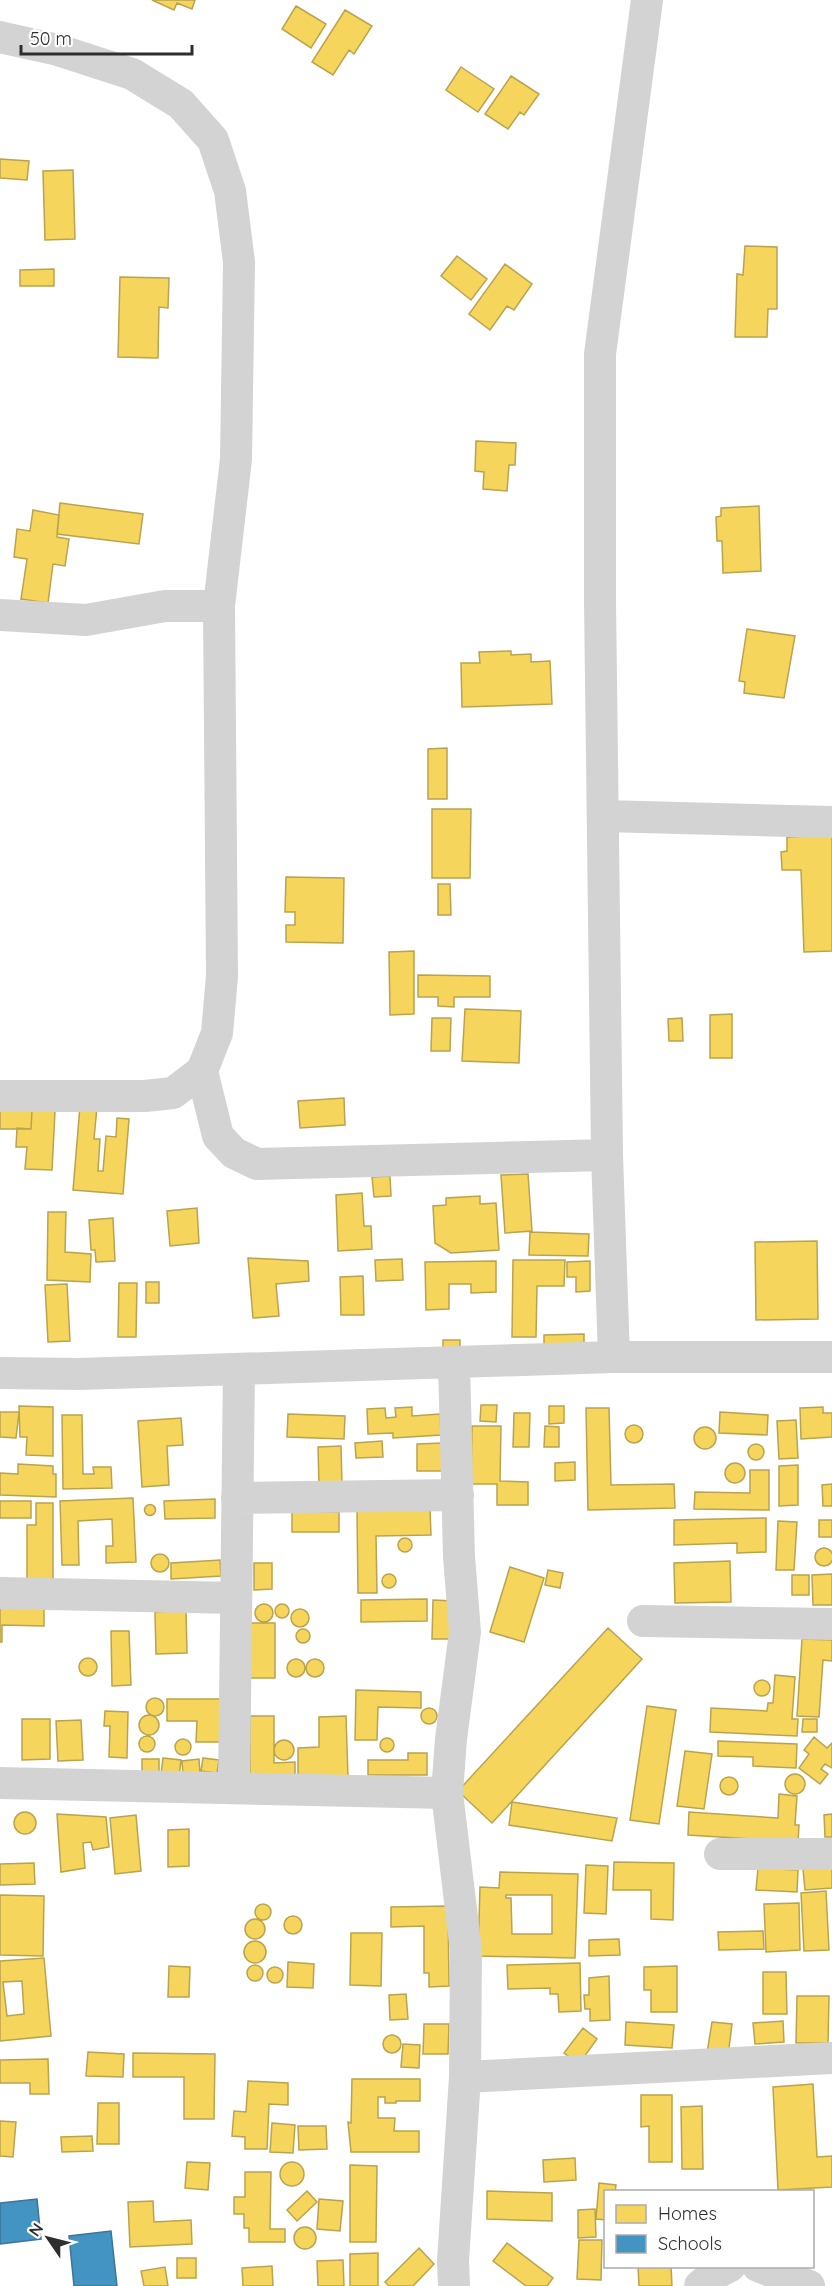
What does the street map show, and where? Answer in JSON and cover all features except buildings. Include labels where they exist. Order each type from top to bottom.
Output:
[{"type":"street","points":[[614,1357],[607,1155],[600,601],[600,354],[647,0]]},
{"type":"street","points":[[0,37],[58,50],[132,74],[181,104],[213,140],[230,191],[239,262],[236,459],[219,606],[222,976],[217,1033],[202,1071],[173,1093],[145,1096],[0,1096]]},
{"type":"street","points":[[0,615],[86,620],[165,606],[219,606]]},
{"type":"street","points":[[604,816],[832,822]]},
{"type":"street","points":[[202,1071],[218,1136],[234,1153],[257,1164],[607,1155]]},
{"type":"street","points":[[0,1372],[79,1374],[614,1357],[832,1357]]},
{"type":"street","points":[[454,1363],[459,1557],[465,1632],[451,1740],[447,1793],[466,1951],[465,2078],[453,2261],[454,2286]]},
{"type":"street","points":[[234,1788],[239,1369]]},
{"type":"street","points":[[237,1498],[458,1495]]},
{"type":"street","points":[[0,1593],[236,1598]]},
{"type":"street","points":[[644,1621],[832,1624]]},
{"type":"street","points":[[0,1783],[447,1793]]},
{"type":"street","points":[[720,1854],[832,1854]]},
{"type":"street","points":[[465,2078],[832,2058]]},
{"type":"street","points":[[700,2286],[726,2268]]},
{"type":"street","points":[[763,2268],[809,2286]]}]
